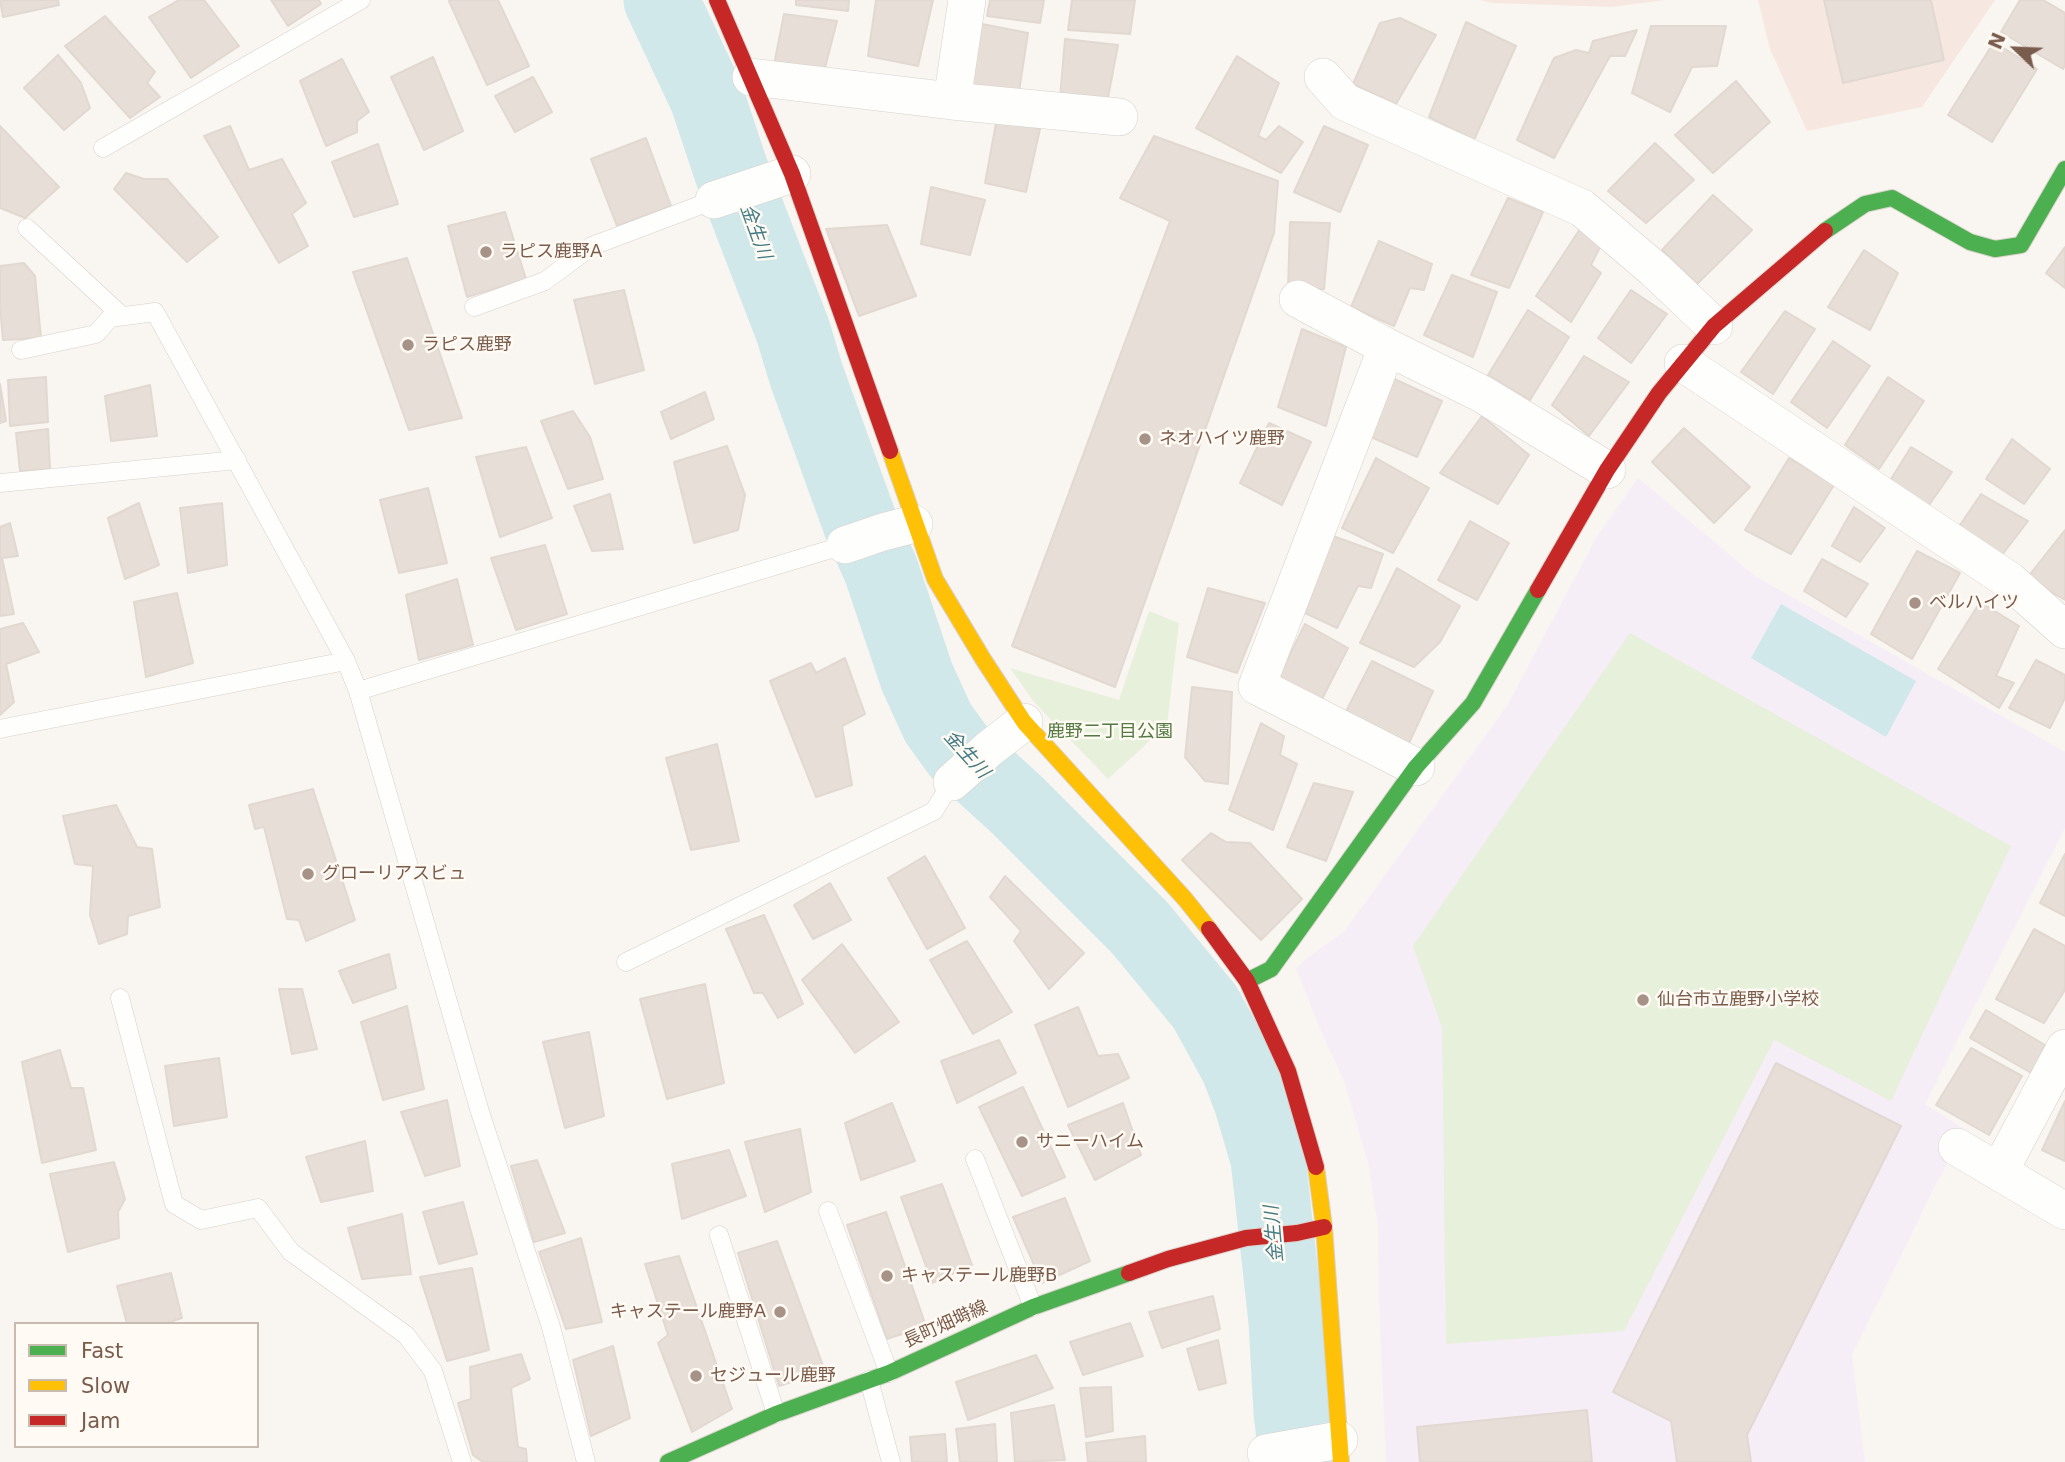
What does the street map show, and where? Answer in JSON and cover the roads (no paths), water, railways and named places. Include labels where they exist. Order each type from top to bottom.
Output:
[{"type":"street","points":[[717,0],[751,77],[776,180],[899,528],[936,579],[1024,722],[1185,899],[1247,981],[1288,1071],[1315,1158],[1324,1227],[1332,1449],[1261,1457]]},
{"type":"street","points":[[952,101],[967,0]]},
{"type":"street","points":[[751,77],[952,101],[1119,117]]},
{"type":"street","points":[[1323,77],[1345,102],[1582,208],[1655,270],[1714,326]]},
{"type":"street","points":[[1247,981],[1271,969],[1416,767],[1473,703],[1607,470],[1659,393],[1714,326],[1833,224],[1865,204],[1892,198],[1970,242],[1995,249],[2021,245],[2065,169]]},
{"type":"street","points":[[713,200],[776,180]]},
{"type":"street","points":[[1298,299],[1482,394],[1607,470]]},
{"type":"street","points":[[1387,347],[1257,686],[1416,767]]},
{"type":"street","points":[[1683,363],[2010,581],[2065,630]]},
{"type":"street","points":[[845,545],[899,528]]},
{"type":"street","points":[[952,782],[1024,722]]},
{"type":"street","points":[[1999,1172],[2065,1048]]},
{"type":"street","points":[[1957,1147],[2065,1211]]},
{"type":"street","name":"長町畑塒線","points":[[668,1462],[776,1414],[889,1373],[1033,1307],[1168,1259],[1245,1238],[1297,1233],[1324,1227]]},
{"type":"lane","points":[[103,148],[361,0]]},
{"type":"lane","points":[[474,307],[545,281],[592,246],[713,200]]},
{"type":"lane","points":[[27,228],[122,316]]},
{"type":"lane","points":[[21,350],[96,334],[110,318],[155,312],[346,661],[358,691],[480,1112],[551,1328],[586,1462]]},
{"type":"lane","points":[[0,483],[237,460]]},
{"type":"lane","points":[[358,691],[845,545]]},
{"type":"lane","points":[[0,729],[346,661]]},
{"type":"lane","points":[[626,962],[934,811],[952,782]]},
{"type":"lane","points":[[120,998],[174,1204],[201,1220],[258,1208],[291,1252],[406,1335],[433,1371],[462,1462]]},
{"type":"lane","points":[[975,1159],[1033,1307]]},
{"type":"lane","points":[[828,1211],[889,1373]]},
{"type":"lane","points":[[719,1235],[776,1414]]},
{"type":"lane","points":[[869,1380],[891,1462]]},
{"type":"water","points":[[1781,604],[1916,681],[1886,737],[1751,658]]},
{"type":"waterway","name":"金生川","points":[[661,0],[707,98],[860,523],[881,570],[917,677],[938,723],[959,752],[1017,805],[1140,928],[1205,1007],[1238,1067],[1268,1159],[1286,1321],[1297,1462]]},
{"type":"place","name":"ラピス鹿野A","points":[[486,252]]},
{"type":"place","name":"ラピス鹿野","points":[[408,345]]},
{"type":"place","name":"ネオハイツ鹿野","points":[[1145,439]]},
{"type":"place","name":"ベルハイツ","points":[[1915,603]]},
{"type":"place","name":"グローリアスビュ","points":[[308,874]]},
{"type":"place","name":"仙台市立鹿野小学校","points":[[1643,1000]]},
{"type":"place","name":"サニーハイム","points":[[1022,1142]]},
{"type":"place","name":"キャステール鹿野B","points":[[887,1276]]},
{"type":"place","name":"キャステール鹿野A","points":[[780,1312]]},
{"type":"place","name":"セジュール鹿野","points":[[696,1376]]},
{"type":"park label","name":"鹿野二丁目公園","points":[[1110,732]]}]
